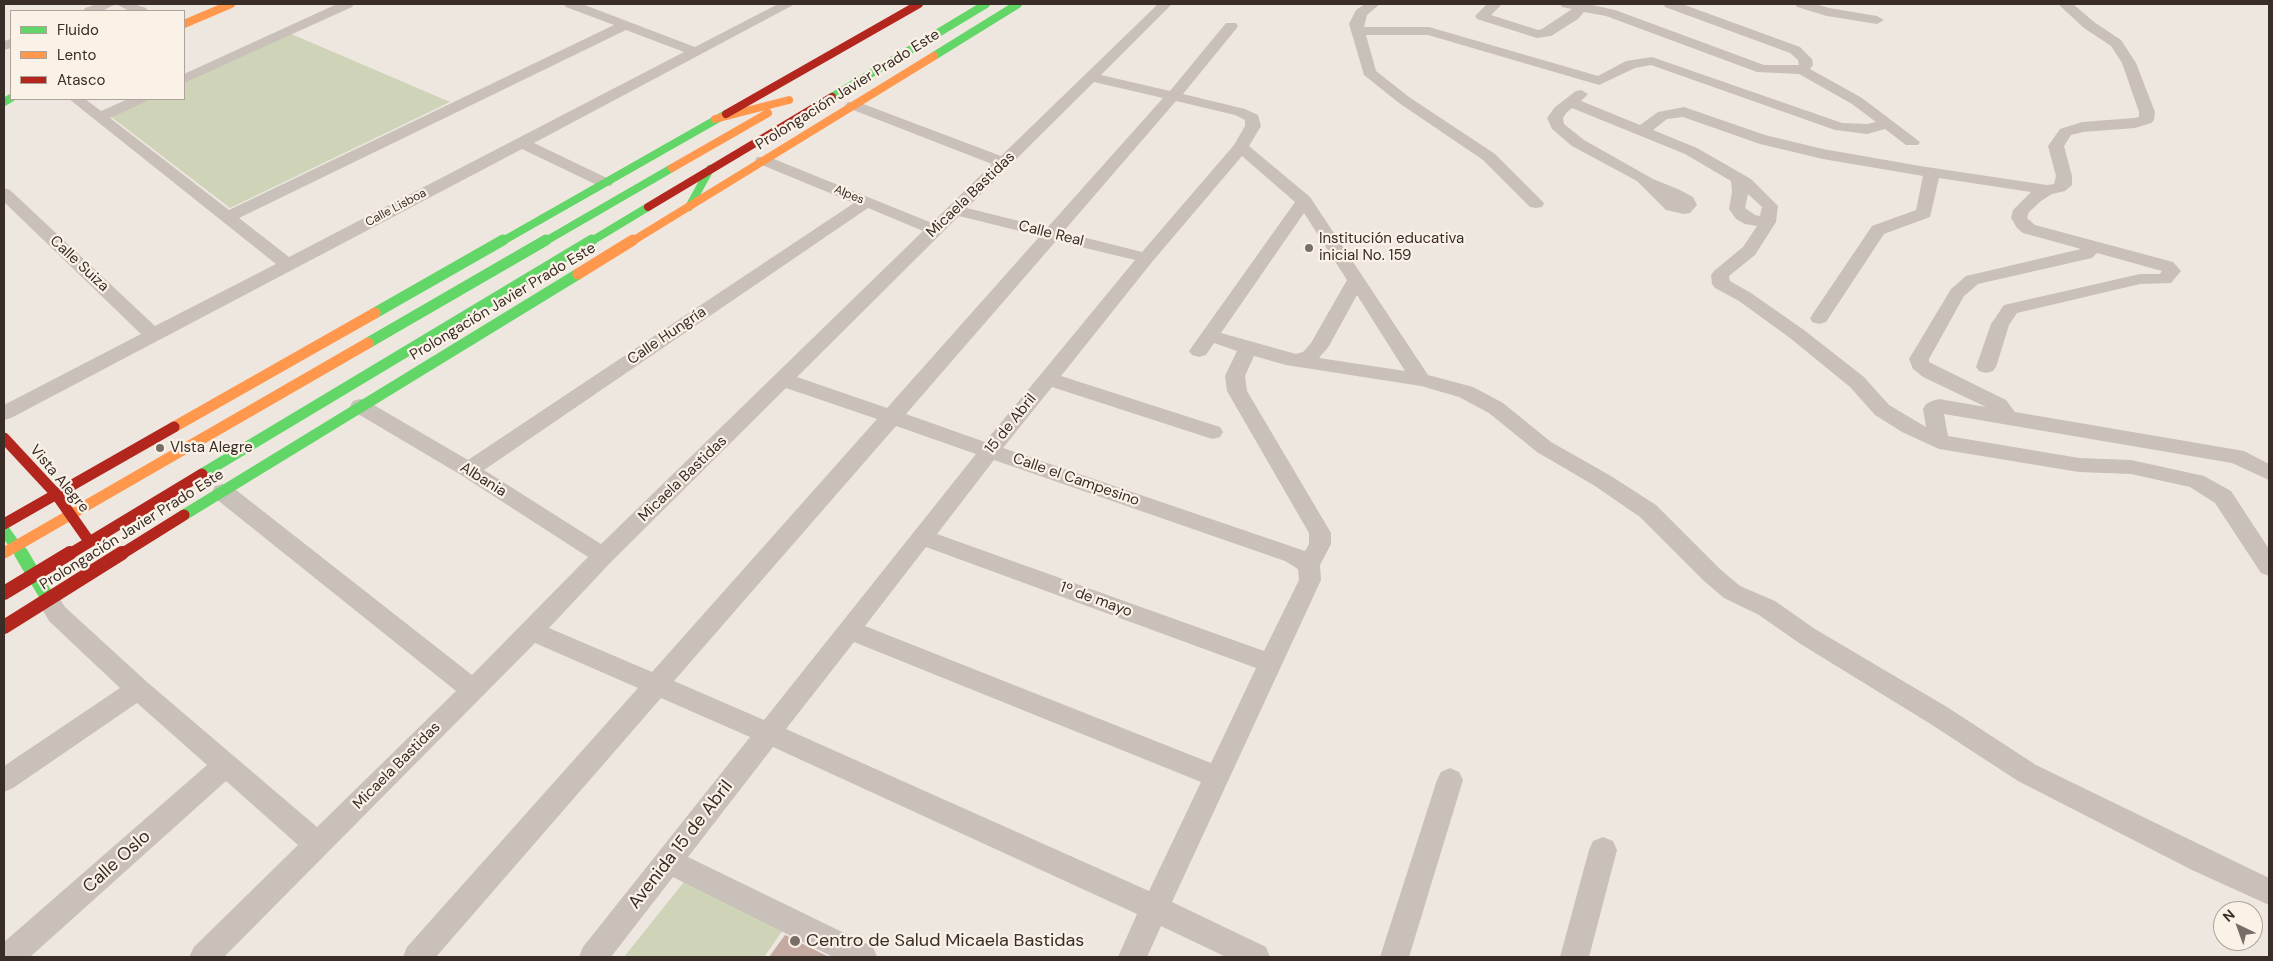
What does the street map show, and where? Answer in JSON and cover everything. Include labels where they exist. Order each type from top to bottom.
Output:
[{"type":"street","points":[[93,10],[109,4]]},
{"type":"street","points":[[122,4],[138,10]]},
{"type":"street","points":[[185,24],[231,4]]},
{"type":"street","points":[[185,79],[347,4]]},
{"type":"street","points":[[571,4],[696,52]]},
{"type":"street","name":"Calle Lisboa","points":[[4,413],[696,52],[766,9],[788,4]]},
{"type":"street","points":[[4,524],[919,4]]},
{"type":"street","name":"Prolongación Javier Prado Este","points":[[4,593],[986,4]]},
{"type":"street","name":"Prolongación Javier Prado Este","points":[[4,627],[360,406],[689,207],[1018,4]]},
{"type":"street","name":"Micaela Bastidas","points":[[204,957],[532,631],[604,556],[1165,4]]},
{"type":"street","points":[[1373,4],[1361,13],[1357,20],[1357,31],[1367,68],[1378,81],[1489,157],[1536,203]]},
{"type":"street","points":[[1495,4],[1482,16],[1537,34],[1546,33],[1573,16],[1582,6]]},
{"type":"street","points":[[1567,4],[1610,12],[1762,69],[1802,70],[1857,101],[1912,142]]},
{"type":"street","points":[[1670,4],[1796,50],[1805,59],[1806,65],[1802,70]]},
{"type":"street","points":[[1700,14],[1716,4]]},
{"type":"street","points":[[1802,4],[1827,12],[1877,20]]},
{"type":"street","points":[[1642,131],[1663,115],[1684,112],[1760,139],[1823,154],[2047,190],[2059,188],[2064,185],[2064,176],[2056,146],[2065,132],[2082,127],[2135,123],[2146,120],[2148,112],[2129,63],[2116,44],[2089,25],[2066,4]]},
{"type":"street","points":[[228,217],[625,25]]},
{"type":"street","points":[[928,38],[983,25]]},
{"type":"street","points":[[417,957],[1174,95],[1231,26]]},
{"type":"street","points":[[1357,31],[1429,31],[1599,81]]},
{"type":"street","points":[[1650,183],[1578,143],[1557,126],[1555,118],[1560,110],[1599,81],[1630,64],[1652,61],[1840,127],[1867,129],[1887,124]]},
{"type":"street","points":[[1092,77],[1174,95]]},
{"type":"street","name":"15 de Abril","points":[[768,733],[990,450],[1146,258],[1240,147],[1253,126],[1253,118],[1240,112],[1174,95]]},
{"type":"street","name":"Prolongación Javier Prado Este","points":[[4,553],[793,98],[715,120]]},
{"type":"street","points":[[77,100],[288,265]]},
{"type":"street","points":[[100,117],[138,100]]},
{"type":"street","points":[[1570,102],[1691,150],[1739,178],[1759,194],[1770,206],[1768,222],[1749,251],[1720,275],[1721,284],[1746,297],[1797,334],[1857,382],[1882,410],[1909,427],[1939,442],[2079,465],[2131,467],[2196,481],[2223,497],[2269,567]]},
{"type":"street","points":[[853,105],[1004,163]]},
{"type":"street","points":[[521,143],[605,182]]},
{"type":"street","points":[[1240,147],[1304,201],[1422,380]]},
{"type":"street","name":"Alpes","points":[[763,160],[935,230]]},
{"type":"street","points":[[689,207],[710,169]]},
{"type":"street","points":[[1820,318],[1878,230],[1924,213],[1932,173]]},
{"type":"street","points":[[1739,178],[1740,192],[1737,209],[1742,215],[1751,220],[1768,222]]},
{"type":"street","points":[[1986,367],[2000,324],[2011,309],[2140,280],[2165,279],[2172,271],[2167,266],[2029,229],[2019,218],[2021,210],[2035,197],[2047,190]]},
{"type":"street","name":"Calle Suiza","points":[[4,193],[153,335]]},
{"type":"street","points":[[1304,201],[1205,343],[1248,348],[1286,359],[1422,380],[1466,392],[1496,408],[1544,447],[1648,510],[1712,575],[1732,592],[1767,608],[1807,636],[1938,715],[2027,773],[2202,861],[2269,892]]},
{"type":"street","name":"Calle Hungría","points":[[468,470],[866,202]]},
{"type":"street","name":"Calle Real","points":[[955,210],[1146,258]]},
{"type":"street","points":[[2009,418],[1999,405],[1930,372],[1920,365],[1919,359],[1957,293],[1972,280],[2080,256],[2090,250],[2086,244]]},
{"type":"street","points":[[1300,360],[1310,356],[1319,346],[1356,280]]},
{"type":"street","points":[[1132,957],[1310,580],[1309,565],[1320,544],[1320,533],[1238,391],[1235,376],[1248,348]]},
{"type":"street","name":"Calle el Campesino","points":[[784,380],[1293,555],[1309,565]]},
{"type":"street","points":[[1048,380],[1213,432]]},
{"type":"street","name":"Albania","points":[[360,406],[468,470],[604,556]]},
{"type":"street","points":[[1939,442],[1934,407],[2237,456],[2269,473]]},
{"type":"street","points":[[4,456],[7,442]]},
{"type":"street","name":"Vista Alegre","points":[[7,442],[56,494],[90,541]]},
{"type":"street","points":[[223,492],[473,690]]},
{"type":"street","points":[[4,530],[17,546],[57,614],[138,690],[318,845]]},
{"type":"street","name":"1º de mayo","points":[[922,537],[1270,663]]},
{"type":"street","points":[[849,630],[1217,777]]},
{"type":"street","points":[[532,631],[768,733],[1155,908],[1256,957]]},
{"type":"street","points":[[4,780],[138,690]]},
{"type":"street","name":"Avenida 15 de Abril","points":[[593,957],[768,733]]},
{"type":"street","name":"Calle Oslo","points":[[9,957],[224,766]]},
{"type":"street","points":[[1394,957],[1450,780]]},
{"type":"street","points":[[1574,957],[1602,850]]},
{"type":"street","points":[[668,861],[863,957]]},
{"type":"green space","points":[[289,33],[450,102],[230,208],[110,116],[145,100],[185,100],[185,82]]},
{"type":"green space","points":[[687,878],[785,927],[764,957],[624,957]]},
{"type":"building","name":"Centro de Salud Micaela Bastidas","points":[[785,935],[829,957],[769,957]]},
{"type":"traffic: fast","points":[[832,97],[986,4]]},
{"type":"traffic: fast","points":[[934,56],[1018,4]]},
{"type":"traffic: fast","points":[[4,102],[10,99]]},
{"type":"traffic: fast","points":[[375,313],[726,114]]},
{"type":"traffic: fast","points":[[368,343],[672,168]]},
{"type":"traffic: fast","points":[[689,207],[710,169]]},
{"type":"traffic: fast","points":[[202,474],[648,207]]},
{"type":"traffic: fast","points":[[184,515],[578,274]]},
{"type":"traffic: fast","points":[[4,530],[17,546],[47,597]]},
{"type":"traffic: slow","points":[[185,24],[231,4]]},
{"type":"traffic: slow","points":[[578,274],[934,56]]},
{"type":"traffic: slow","points":[[715,119],[789,100]]},
{"type":"traffic: slow","points":[[672,168],[768,113]]},
{"type":"traffic: slow","points":[[174,427],[375,313]]},
{"type":"traffic: slow","points":[[4,553],[368,343]]},
{"type":"traffic: jam","points":[[726,114],[919,4]]},
{"type":"traffic: jam","points":[[648,207],[832,97]]},
{"type":"traffic: jam","points":[[4,524],[174,427]]},
{"type":"traffic: jam","points":[[4,438],[56,494],[89,541]]},
{"type":"traffic: jam","points":[[4,593],[202,474]]},
{"type":"traffic: jam","points":[[4,627],[184,515]]},
{"type":"place","name":"Institución educativa inicial No. 159","points":[[1309,248]]},
{"type":"place","name":"VIsta Alegre","points":[[160,448]]},
{"type":"place","name":"Centro de Salud Micaela Bastidas","points":[[795,941]]}]
